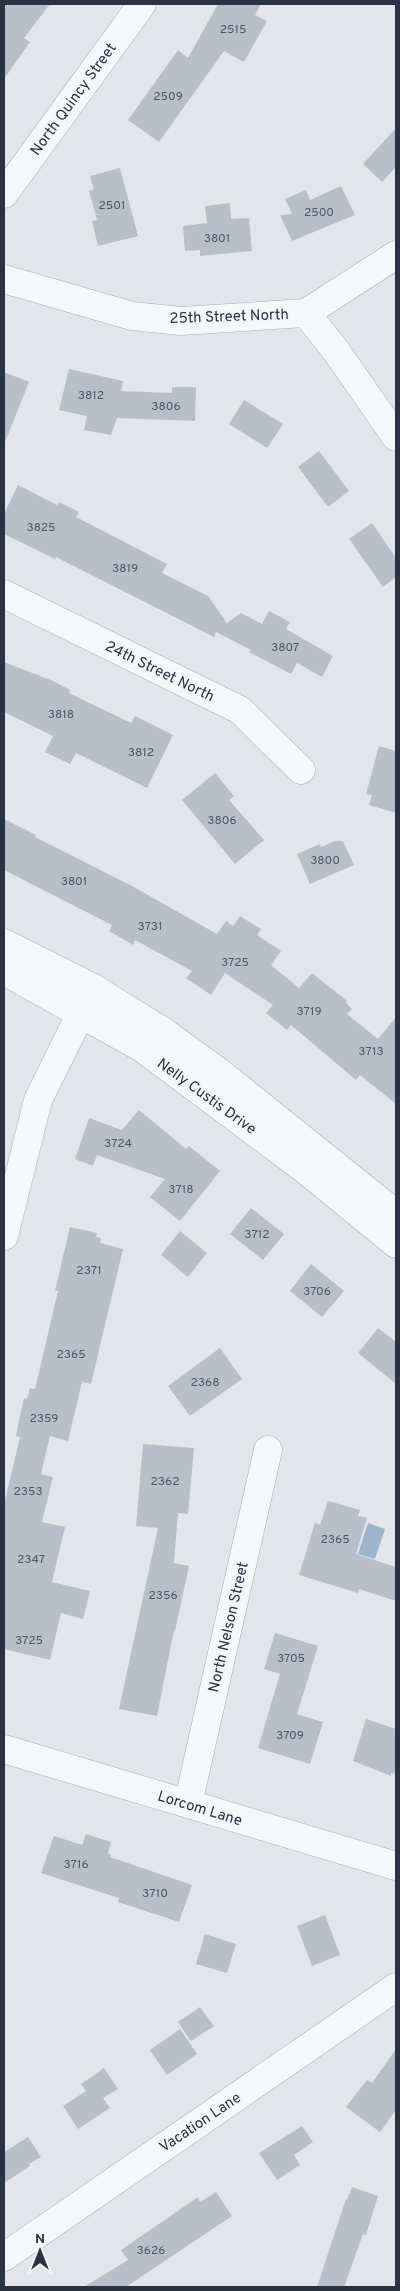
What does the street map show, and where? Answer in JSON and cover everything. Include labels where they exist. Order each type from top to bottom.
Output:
[{"type":"street","name":"North Quincy Street","points":[[4,194],[142,4]]},
{"type":"street","points":[[306,313],[396,255]]},
{"type":"street","name":"25th Street North","points":[[4,279],[132,316],[181,321],[306,313],[336,351],[396,437]]},
{"type":"street","name":"24th Street North","points":[[4,594],[240,710],[301,770]]},
{"type":"street","name":"Nelly Custis Drive","points":[[4,942],[87,1000],[142,1048],[303,1168],[396,1244]]},
{"type":"street","name":"Nelly Custis Drive","points":[[4,971],[87,1000],[164,1032],[396,1214]]},
{"type":"street","points":[[4,1236],[38,1100],[87,1000]]},
{"type":"street","name":"North Nelson Street","points":[[188,1804],[268,1450]]},
{"type":"street","name":"Lorcom Lane","points":[[4,1749],[396,1866]]},
{"type":"street","name":"Vacation Lane","points":[[4,2257],[396,1987]]},
{"type":"water","points":[[368,1523],[385,1529],[375,1559],[358,1554]]},
{"type":"building","points":[[4,4],[50,4],[24,38],[30,42],[4,79]]},
{"type":"building","points":[[218,4],[261,4],[255,15],[267,21],[244,62],[224,51],[159,142],[128,120],[178,50],[188,58]]},
{"type":"building","points":[[396,128],[396,167],[382,182],[363,164]]},
{"type":"building","points":[[120,168],[138,236],[98,246],[92,221],[97,220],[89,191],[94,189],[90,176]]},
{"type":"building","points":[[341,186],[355,215],[292,241],[280,215],[292,214],[285,199],[306,190],[310,200]]},
{"type":"building","points":[[230,203],[231,219],[249,218],[252,251],[200,256],[200,250],[185,251],[183,226],[207,223],[205,206]]},
{"type":"building","points":[[69,369],[123,381],[121,391],[172,393],[172,387],[196,387],[195,421],[117,418],[111,435],[84,430],[87,416],[59,410]]},
{"type":"building","points":[[4,372],[29,382],[5,442],[4,442]]},
{"type":"building","points":[[244,400],[283,424],[267,448],[229,424]]},
{"type":"building","points":[[319,451],[349,491],[328,507],[298,467]]},
{"type":"building","points":[[18,485],[57,505],[59,502],[79,512],[76,517],[167,564],[162,573],[208,596],[227,623],[241,613],[262,624],[269,611],[290,622],[286,629],[333,656],[322,677],[297,663],[291,674],[216,632],[214,637],[56,557],[55,559],[4,534],[4,514]]},
{"type":"building","points":[[372,523],[396,558],[396,577],[383,587],[349,539]]},
{"type":"building","points":[[4,662],[53,681],[70,690],[69,693],[131,723],[135,716],[173,735],[147,788],[76,753],[70,764],[45,752],[53,736],[4,712]]},
{"type":"building","points":[[379,746],[396,751],[396,813],[369,805],[372,795],[366,794]]},
{"type":"building","points":[[215,773],[234,796],[229,800],[264,840],[235,864],[182,800]]},
{"type":"building","points":[[4,819],[36,835],[35,837],[132,886],[217,934],[226,921],[233,926],[240,916],[261,929],[257,935],[281,951],[271,965],[299,988],[312,973],[347,1001],[346,1003],[352,1009],[347,1014],[378,1039],[396,1017],[396,1104],[360,1075],[356,1080],[291,1025],[287,1030],[266,1013],[273,1005],[225,973],[211,995],[186,978],[192,971],[135,940],[133,945],[109,931],[112,925],[4,870]]},
{"type":"building","points":[[335,841],[343,841],[354,865],[310,884],[297,854],[320,844],[321,847]]},
{"type":"building","points":[[139,1110],[186,1149],[189,1146],[220,1171],[180,1221],[150,1197],[165,1179],[97,1155],[93,1166],[75,1159],[89,1118],[122,1130]]},
{"type":"building","points":[[251,1208],[284,1234],[263,1260],[230,1234]]},
{"type":"building","points":[[70,1227],[97,1233],[96,1237],[101,1238],[100,1243],[123,1249],[91,1384],[82,1382],[68,1441],[50,1436],[41,1474],[53,1477],[42,1522],[65,1527],[52,1582],[90,1591],[83,1619],[61,1613],[50,1660],[4,1649],[4,1504],[20,1437],[16,1436],[24,1398],[27,1399],[30,1388],[35,1389],[58,1291],[55,1291]]},
{"type":"building","points":[[180,1231],[207,1253],[188,1277],[161,1255]]},
{"type":"building","points":[[311,1264],[344,1291],[322,1317],[290,1291]]},
{"type":"building","points":[[378,1328],[396,1342],[396,1384],[358,1353]]},
{"type":"building","points":[[220,1348],[242,1379],[190,1416],[168,1386]]},
{"type":"building","points":[[143,1444],[194,1448],[188,1514],[178,1513],[174,1563],[189,1566],[157,1716],[119,1709],[158,1528],[136,1526]]},
{"type":"building","points":[[328,1501],[360,1510],[358,1516],[367,1518],[356,1554],[396,1567],[396,1601],[359,1589],[358,1593],[299,1575],[315,1523],[320,1525]]},
{"type":"building","points":[[275,1633],[318,1646],[297,1714],[323,1722],[310,1764],[258,1748],[280,1674],[264,1669]]},
{"type":"building","points":[[366,1719],[396,1729],[396,1774],[391,1773],[391,1776],[353,1761]]},
{"type":"building","points":[[86,1834],[111,1842],[108,1854],[111,1854],[110,1857],[192,1885],[179,1922],[118,1902],[119,1898],[41,1873],[54,1836],[82,1845]]},
{"type":"building","points":[[325,1915],[340,1955],[312,1966],[297,1926]]},
{"type":"building","points":[[205,1934],[236,1944],[227,1973],[196,1964]]},
{"type":"building","points":[[200,2007],[214,2026],[191,2041],[178,2022]]},
{"type":"building","points":[[180,2029],[197,2054],[167,2075],[150,2050]]},
{"type":"building","points":[[396,2049],[396,2110],[380,2132],[346,2107],[367,2080],[372,2083]]},
{"type":"building","points":[[104,2068],[118,2089],[103,2098],[110,2108],[78,2129],[63,2106],[86,2091],[81,2084]]},
{"type":"building","points":[[302,2126],[313,2142],[294,2155],[300,2165],[277,2180],[259,2153]]},
{"type":"building","points":[[28,2137],[41,2157],[4,2183],[4,2152]]},
{"type":"building","points":[[352,2187],[378,2196],[366,2235],[363,2234],[344,2287],[317,2287],[346,2199]]},
{"type":"building","points":[[216,2192],[232,2216],[126,2287],[84,2287],[128,2260],[121,2250],[198,2197],[200,2202]]}]
